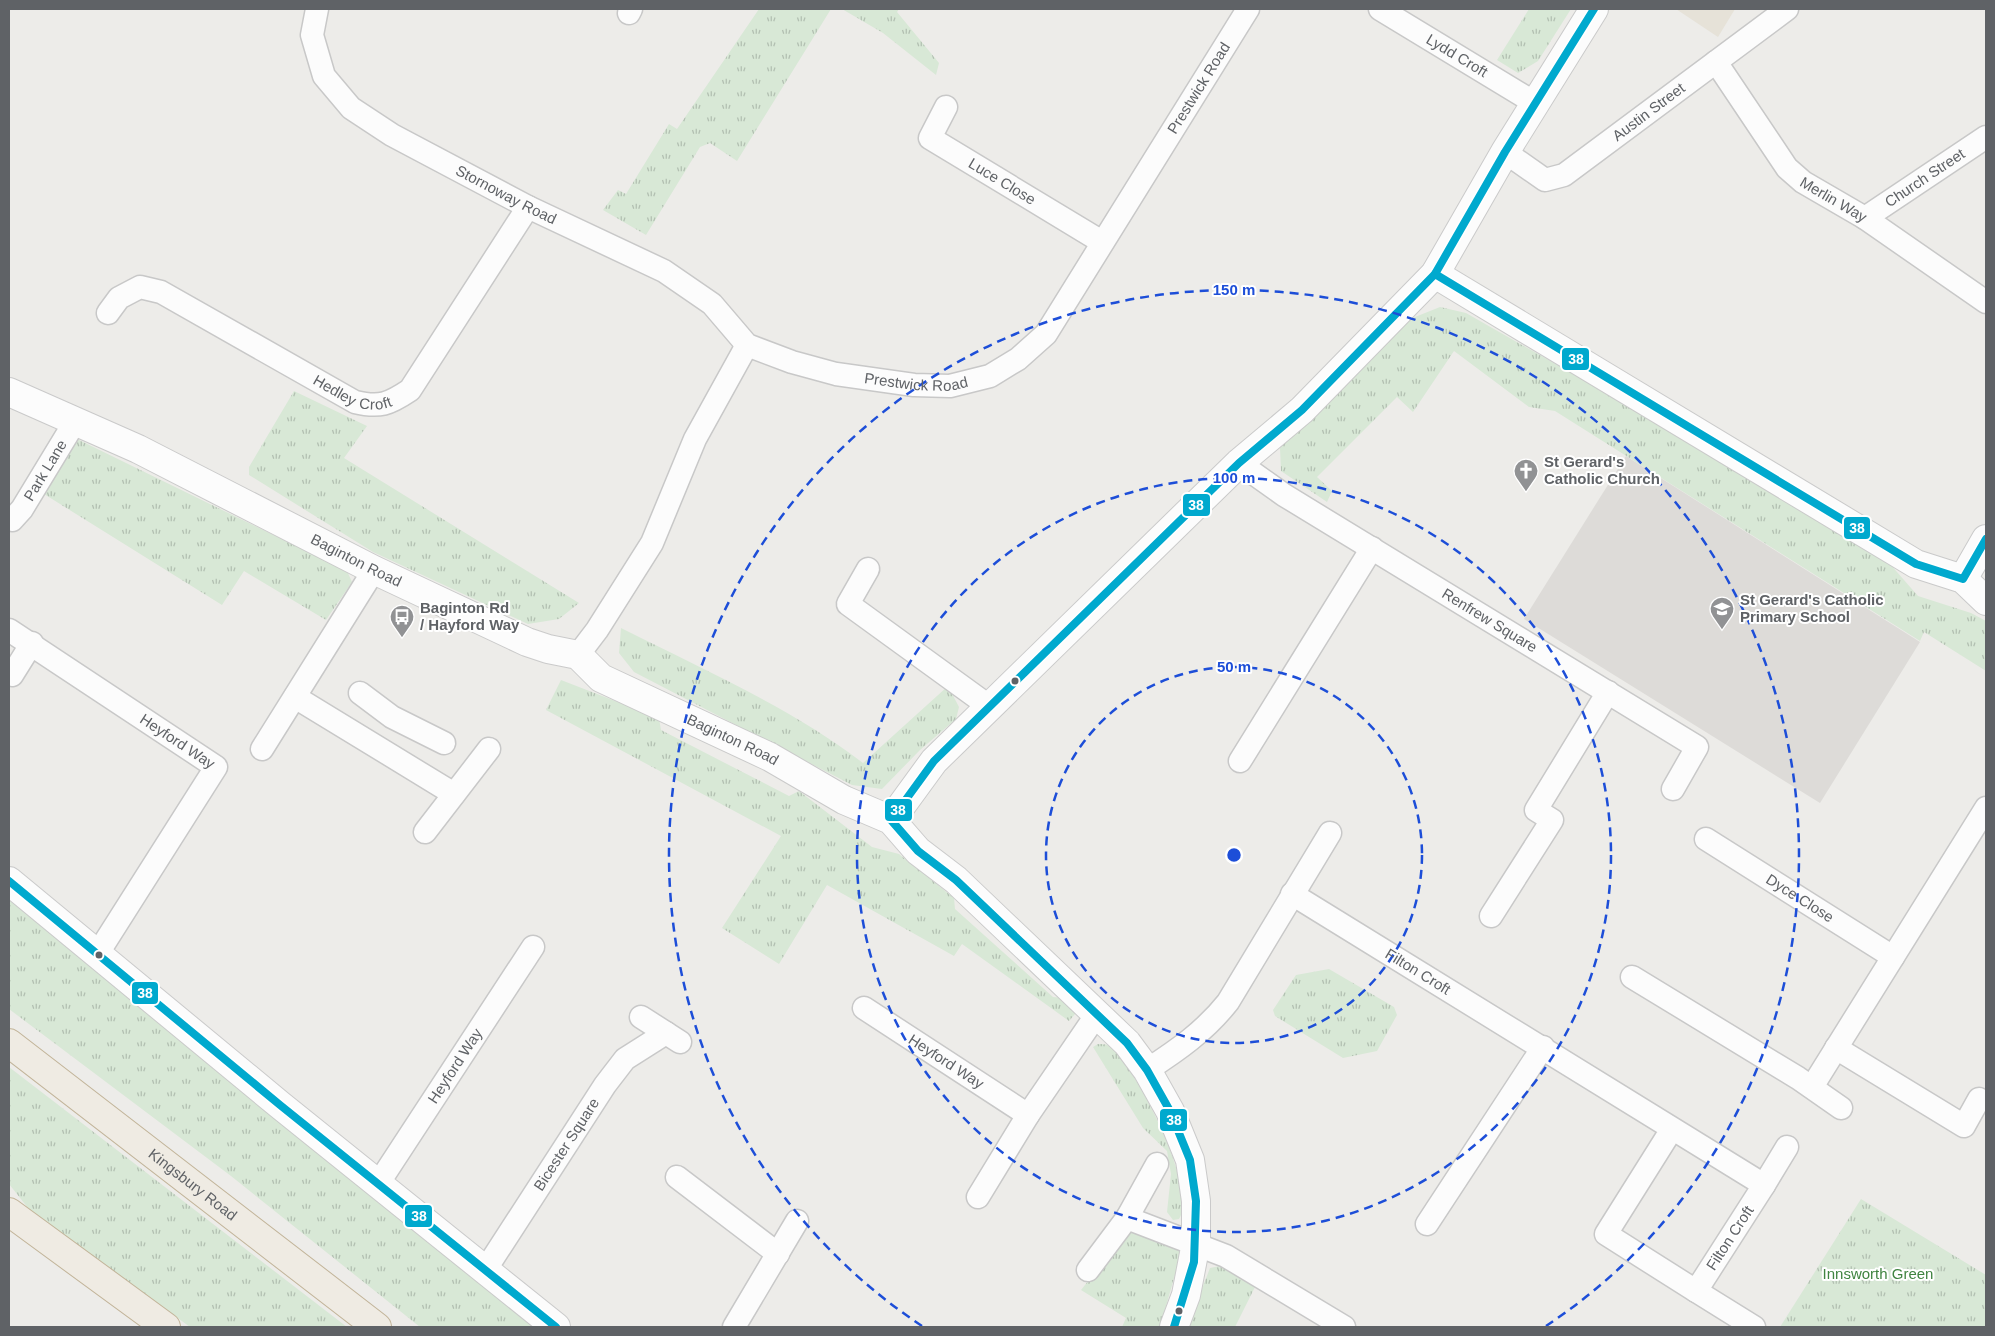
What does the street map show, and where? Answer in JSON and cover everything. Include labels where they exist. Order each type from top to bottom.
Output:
[{"type":"highway","name":"Kingsbury Road","points":[[9,1043],[377,1327]]},
{"type":"highway","points":[[9,1212],[166,1327]]},
{"type":"street","name":"Stornoway Road","points":[[317,9],[312,35],[324,76],[352,108],[392,135],[528,207],[664,271],[712,304],[747,345]]},
{"type":"street","name":"Prestwick Road","points":[[747,345],[792,362],[836,374],[914,385],[950,386],[990,376],[1018,359],[1046,334],[1248,9]]},
{"type":"street","name":"Lydd Croft","points":[[1380,9],[1535,103]]},
{"type":"street","points":[[891,820],[934,761],[1239,463],[1302,410],[1435,274],[1535,103],[1594,9]]},
{"type":"street","name":"Austin Street","points":[[1506,152],[1546,180],[1564,175],[1787,9]]},
{"type":"street","name":"Merlin Way","points":[[1716,62],[1787,168],[1803,182],[1865,218],[1986,302]]},
{"type":"street","name":"Luce Close","points":[[946,107],[930,138],[1102,242]]},
{"type":"street","name":"Church Street","points":[[1865,218],[1986,137]]},
{"type":"street","name":"Hedley Croft","points":[[108,313],[119,298],[140,288],[161,292],[355,402],[372,406],[391,403],[410,390],[528,207]]},
{"type":"street","points":[[1435,274],[1916,564],[1963,579],[1986,601]]},
{"type":"street","points":[[578,655],[597,630],[652,543],[695,439],[747,345]]},
{"type":"street","name":"Baginton Road","points":[[9,392],[138,449],[374,570],[528,642],[548,649],[578,655],[600,678],[770,758],[844,800],[891,820],[918,851],[956,880],[1127,1043],[1148,1070],[1170,1111],[1190,1160],[1196,1201],[1196,1243],[1186,1295],[1174,1327]]},
{"type":"street","name":"Park Lane","points":[[12,520],[22,509],[76,420]]},
{"type":"street","name":"Renfrew Square","points":[[1239,463],[1284,494],[1698,747],[1673,789]]},
{"type":"street","points":[[1963,579],[1986,539]]},
{"type":"street","points":[[1240,761],[1372,548]]},
{"type":"street","points":[[868,569],[848,604],[990,707]]},
{"type":"street","points":[[262,749],[374,570]]},
{"type":"street","name":"Heyford Way","points":[[9,630],[32,643],[216,767],[98,954]]},
{"type":"street","points":[[12,675],[32,643]]},
{"type":"street","points":[[1491,916],[1552,820],[1536,810],[1608,692]]},
{"type":"street","points":[[360,693],[392,717],[444,743]]},
{"type":"street","points":[[295,697],[454,794]]},
{"type":"street","points":[[379,749],[392,717]]},
{"type":"street","points":[[425,832],[489,749]]},
{"type":"street","points":[[1812,1087],[1986,808]]},
{"type":"street","points":[[1148,1070],[1194,1039],[1223,1009],[1330,833]]},
{"type":"street","name":"Dyce Close","points":[[1706,839],[1893,957]]},
{"type":"street","points":[[9,881],[484,1272],[556,1327]]},
{"type":"street","name":"Filton Croft","points":[[1292,894],[1486,1015],[1543,1047],[1764,1186]]},
{"type":"street","name":"Heyford Way","points":[[378,1184],[533,947]]},
{"type":"street","points":[[1632,976],[1812,1087],[1841,1108]]},
{"type":"street","name":"Heyford Way","points":[[864,1008],[1028,1115]]},
{"type":"street","points":[[978,1197],[1028,1115],[1097,1014]]},
{"type":"street","name":"Bicester Square","points":[[484,1272],[605,1085],[626,1059],[673,1037],[641,1017]]},
{"type":"street","points":[[1427,1224],[1543,1047]]},
{"type":"street","points":[[1836,1048],[1964,1126],[1979,1099]]},
{"type":"street","points":[[1672,1129],[1606,1234],[1754,1327]]},
{"type":"street","name":"Filton Croft","points":[[1696,1291],[1787,1147]]},
{"type":"street","points":[[1088,1270],[1127,1218],[1157,1164]]},
{"type":"street","points":[[677,1177],[778,1254]]},
{"type":"street","points":[[1127,1218],[1226,1256],[1344,1327]]},
{"type":"street","points":[[734,1327],[797,1221]]},
{"type":"shaded area","points":[[1676,9],[1735,9],[1718,37]]},
{"type":"shaded area","name":"St Gerard's Catholic Primary School","points":[[1626,456],[1920,642],[1820,803],[1524,619]]},
{"type":"green space","points":[[759,9],[831,9],[737,161],[710,143],[700,147],[646,235],[603,210],[618,190],[626,194],[669,124],[677,129]]},
{"type":"green space","points":[[842,9],[899,9],[897,12],[939,63],[936,75],[883,33]]},
{"type":"green space","points":[[1529,9],[1571,9],[1538,61],[1518,73],[1497,60]]},
{"type":"green space","points":[[1440,307],[1466,313],[1582,379],[1838,533],[1883,556],[1918,596],[1971,613],[1986,621],[1986,671],[1924,632],[1920,641],[1555,411],[1529,407],[1454,351],[1413,412],[1397,397],[1317,477],[1332,491],[1327,502],[1281,471],[1280,448],[1405,321]]},
{"type":"green space","points":[[294,391],[367,426],[344,458],[579,603],[559,619],[528,624],[373,552],[249,475],[249,467]]},
{"type":"green space","points":[[77,439],[347,571],[352,582],[326,620],[244,571],[222,605],[44,494]]},
{"type":"green space","points":[[621,628],[777,707],[807,724],[863,763],[948,686],[959,707],[956,719],[920,750],[882,789],[852,785],[634,672],[619,653]]},
{"type":"green space","points":[[561,680],[659,718],[661,730],[789,796],[799,791],[872,847],[899,854],[954,898],[955,909],[1053,997],[1064,998],[1076,1013],[1069,1021],[962,944],[954,956],[827,885],[779,964],[722,928],[781,836],[546,710]]},
{"type":"green space","points":[[9,889],[548,1327],[420,1327],[231,1176],[9,1009]]},
{"type":"green space","points":[[1329,969],[1394,1007],[1397,1015],[1377,1051],[1343,1058],[1275,1016],[1273,1010],[1296,975]]},
{"type":"green space","points":[[1098,1044],[1109,1046],[1120,1057],[1148,1101],[1161,1129],[1173,1157],[1180,1183],[1183,1205],[1179,1219],[1173,1220],[1167,1212],[1171,1174],[1167,1151],[1143,1128],[1093,1047]]},
{"type":"green space","points":[[9,1067],[347,1327],[190,1327],[28,1208],[9,1184]]},
{"type":"green space","name":"Innsworth Green","points":[[1861,1199],[1986,1275],[1986,1327],[1780,1327]]},
{"type":"green space","points":[[1132,1226],[1174,1242],[1181,1254],[1160,1327],[1122,1327],[1126,1318],[1081,1290]]},
{"type":"green space","points":[[1220,1266],[1235,1267],[1256,1285],[1235,1327],[1187,1327],[1210,1268]]},
{"type":"transit line","name":"38","points":[[1174,1327],[1194,1262],[1196,1201],[1190,1160],[1170,1111],[1147,1070],[1127,1043],[956,880],[918,851],[891,820],[934,761],[1239,463],[1302,410],[1435,274],[1505,152],[1594,9]]},
{"type":"transit line","name":"38","points":[[1435,274],[1916,564],[1963,579],[1986,539]]},
{"type":"transit line","name":"38","points":[[9,881],[280,1105],[556,1327]]},
{"type":"place","name":"St Gerard's Catholic Church","points":[[1526,492]]},
{"type":"place","name":"St Gerard's Catholic Primary School","points":[[1722,630]]},
{"type":"place","name":"Baginton Rd / Hayford Way","points":[[402,638]]}]
